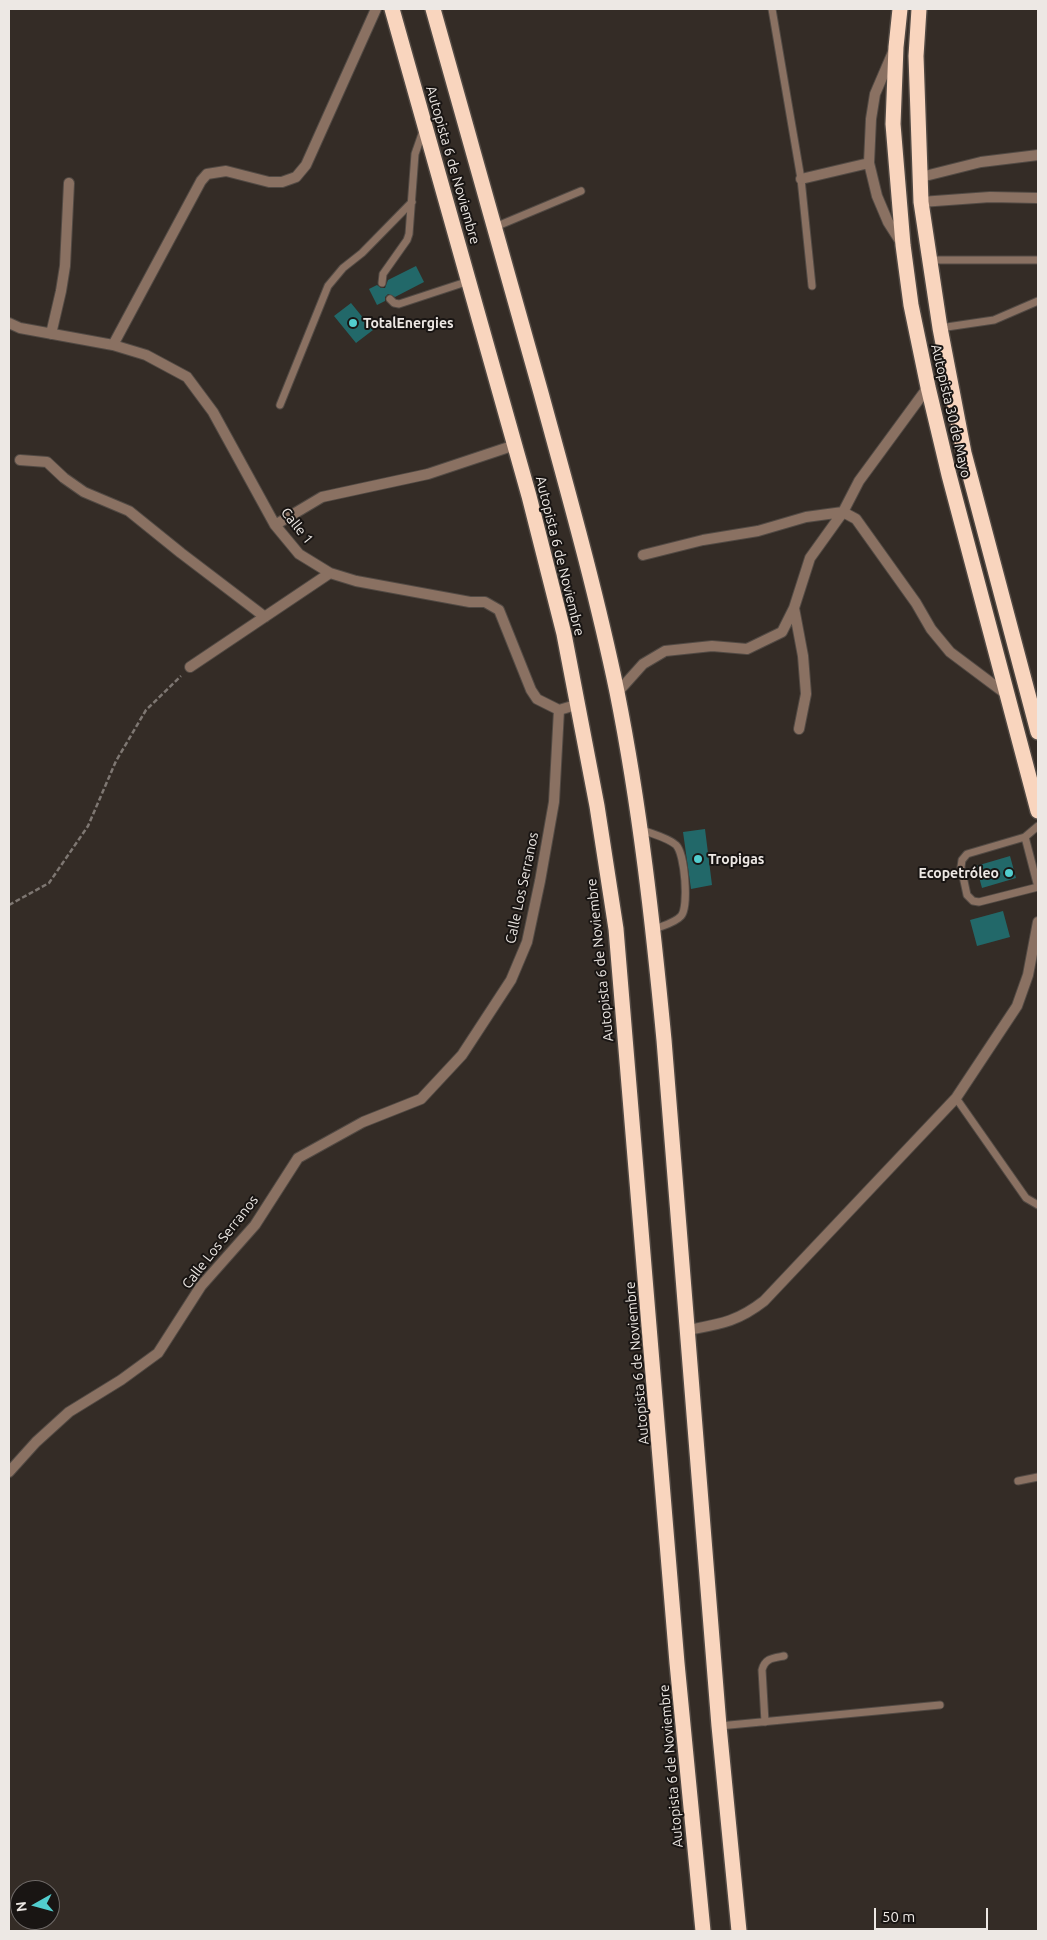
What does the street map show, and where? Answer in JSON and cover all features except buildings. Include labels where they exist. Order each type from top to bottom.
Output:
[{"type":"highway","name":"Autopista 6 de Noviembre","points":[[392,9],[515,445],[562,626],[579,704],[597,806],[616,929],[677,1663],[703,1931]]},
{"type":"highway","name":"Autopista 6 de Noviembre","points":[[433,9],[495,227],[594,593],[617,693],[640,829],[653,930],[664,1040],[719,1726],[739,1931]]},
{"type":"highway","name":"Autopista 30 de Mayo","points":[[900,9],[896,47],[893,124],[903,246],[912,305],[928,387],[1006,694],[1038,811]]},
{"type":"highway","name":"Autopista 30 de Mayo","points":[[919,9],[916,56],[921,202],[940,328],[964,453],[1038,732]]},
{"type":"street","points":[[112,345],[200,181],[207,174],[226,171],[269,182],[282,182],[296,177],[306,165],[376,9]]},
{"type":"street","points":[[896,47],[875,94],[871,119],[869,164],[877,196],[888,222],[903,246]]},
{"type":"street","points":[[921,177],[981,162],[1038,155]]},
{"type":"street","points":[[801,179],[869,164]]},
{"type":"street","points":[[51,334],[65,266],[69,183]]},
{"type":"street","points":[[921,202],[990,197],[1038,198]]},
{"type":"street","name":"Calle 1","points":[[9,323],[20,328],[112,345],[146,355],[187,377],[213,412],[275,525],[299,554],[330,572],[375,584],[470,602],[485,602],[499,610],[531,690],[537,699],[559,710]]},
{"type":"street","points":[[617,693],[643,664],[665,651],[712,646],[747,649],[782,632],[794,608],[810,558],[843,512],[859,481],[928,387]]},
{"type":"street","points":[[275,525],[322,497],[428,474],[515,445]]},
{"type":"street","points":[[20,460],[48,462],[64,478],[84,492],[129,511],[265,617]]},
{"type":"street","points":[[643,555],[703,540],[758,531],[806,518],[843,512],[856,519],[872,539],[916,603],[932,630],[950,652],[1006,694]]},
{"type":"street","points":[[190,666],[330,572]]},
{"type":"street","points":[[794,608],[803,656],[806,694],[799,730]]},
{"type":"street","points":[[559,710],[579,704]]},
{"type":"street","name":"Calle Los Serranos","points":[[9,1472],[36,1442],[68,1412],[121,1380],[158,1352],[201,1286],[255,1225],[298,1158],[363,1122],[421,1099],[462,1055],[511,980],[527,942],[554,802],[559,710]]},
{"type":"street","points":[[688,1330],[731,1321],[753,1310],[764,1301],[956,1098],[1017,1006],[1028,974],[1038,922]]},
{"type":"lane","points":[[772,9],[801,179],[812,286]]},
{"type":"lane","points":[[382,283],[383,274],[407,240],[415,154],[425,126]]},
{"type":"lane","points":[[495,227],[581,191]]},
{"type":"lane","points":[[280,405],[328,286],[343,268],[362,253],[412,202]]},
{"type":"lane","points":[[930,260],[1038,260]]},
{"type":"lane","points":[[390,299],[399,304],[469,281]]},
{"type":"lane","points":[[940,328],[994,320],[1038,301]]},
{"type":"lane","points":[[1025,837],[1038,887],[979,902],[973,901],[967,895],[961,867],[962,860],[967,854],[1025,837],[1038,826]]},
{"type":"lane","points":[[640,829],[676,845],[680,853],[686,897],[684,910],[680,917],[653,930]]},
{"type":"lane","points":[[956,1098],[1026,1198],[1038,1205]]},
{"type":"lane","points":[[1018,1482],[1038,1477]]},
{"type":"lane","points":[[765,1722],[762,1670],[764,1663],[770,1658],[784,1656]]},
{"type":"lane","points":[[719,1726],[940,1705]]},
{"type":"path","points":[[9,905],[49,883],[88,826],[116,760],[146,710],[190,666]]},
{"type":"place","name":"TotalEnergies","points":[[353,323]]},
{"type":"place","name":"Tropigas","points":[[698,859]]},
{"type":"place","name":"Ecopetróleo","points":[[1009,873]]}]
